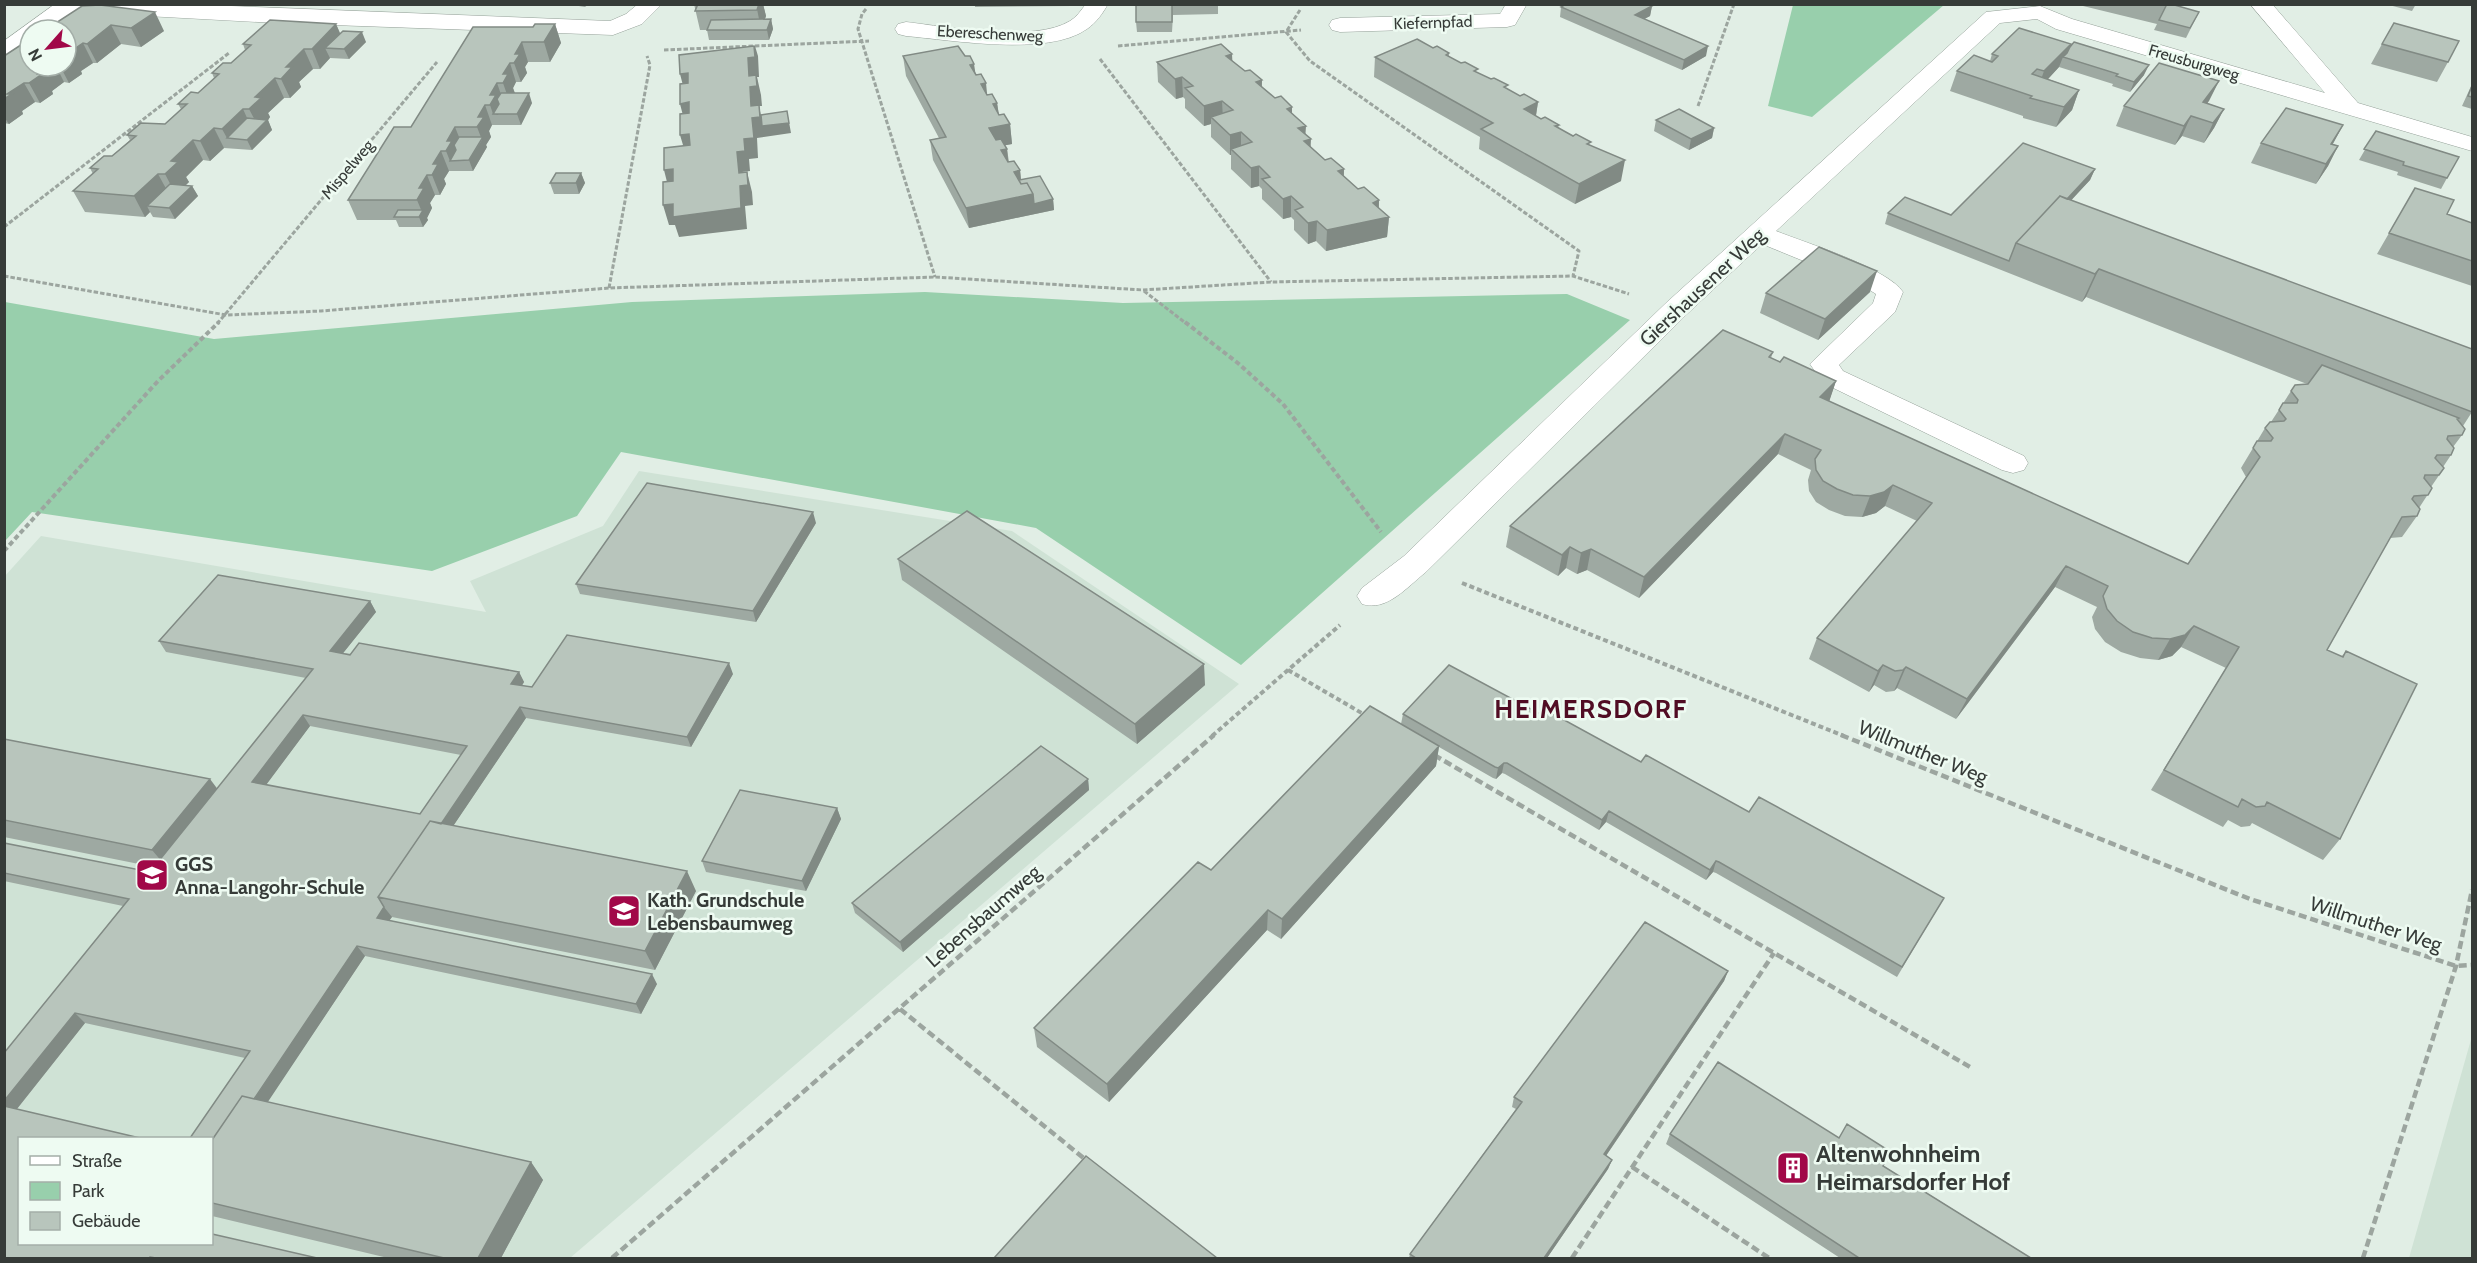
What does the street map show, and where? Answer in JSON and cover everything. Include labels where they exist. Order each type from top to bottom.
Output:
[{"type":"street","points":[[50,18],[68,5],[276,16],[613,28],[634,19],[652,4]]},
{"type":"street","name":"Ebereschenweg","points":[[906,29],[1011,38],[1050,36],[1077,27],[1098,4]]},
{"type":"street","name":"Kiefernpfad","points":[[1340,25],[1507,20],[1517,4]]},
{"type":"street","points":[[2260,4],[2349,107]]},
{"type":"street","name":"Freusburgweg","points":[[2039,8],[2064,24],[2472,144]]},
{"type":"street","name":"Giershausener Weg","points":[[1373,596],[1415,564],[1676,309],[1994,17],[2039,8]]},
{"type":"street","points":[[4,51],[18,41]]},
{"type":"street","points":[[1759,233],[1869,278],[1890,292],[1886,306],[1824,364],[1833,377],[2013,463]]},
{"type":"path","points":[[870,4],[862,14],[858,29],[935,277]]},
{"type":"path","points":[[1286,32],[1304,4]]},
{"type":"path","points":[[1698,106],[1734,4]]},
{"type":"path","points":[[4,227],[276,16]]},
{"type":"path","points":[[634,19],[646,50],[863,42],[906,29]]},
{"type":"path","points":[[609,288],[650,65],[634,19]]},
{"type":"path","name":"Mispelweg","points":[[4,551],[158,381],[226,315],[469,23]]},
{"type":"path","points":[[1077,27],[1113,46],[1286,32],[1340,25]]},
{"type":"path","points":[[1077,27],[1271,282]]},
{"type":"path","points":[[1286,32],[1310,61],[1579,251],[1573,276]]},
{"type":"path","points":[[4,276],[226,315],[321,311],[609,288],[935,277],[1143,290],[1271,282],[1573,276],[1676,309]]},
{"type":"path","name":"Willmuther Weg","points":[[1143,290],[1239,364],[1283,404],[1379,530],[1415,564],[2250,899],[2456,966],[2472,965]]},
{"type":"path","name":"Lebensbaumweg","points":[[612,1258],[1373,596]]},
{"type":"path","points":[[1288,670],[1371,718]]},
{"type":"path","points":[[1433,754],[1970,1067]]},
{"type":"path","points":[[2363,1258],[2456,966],[2472,890]]},
{"type":"path","points":[[1572,1258],[1774,953]]},
{"type":"path","points":[[900,1009],[1090,1163]]},
{"type":"path","points":[[1632,1167],[1769,1258]]},
{"type":"shaded area","name":"Kath. Grundschule Lebensbaumweg","points":[[639,471],[1012,531],[1239,684],[570,1258],[5,1258],[4,577],[41,536],[486,612],[470,581],[603,526]]},
{"type":"shaded area","points":[[2472,1036],[2472,1258],[2409,1258]]},
{"type":"green space","points":[[1793,5],[1944,5],[1812,117],[1768,106]]},
{"type":"green space","points":[[925,292],[1123,303],[1567,294],[1630,320],[1241,665],[1036,528],[621,452],[577,516],[432,571],[32,512],[5,541],[5,302],[214,339],[632,302]]},
{"type":"building","points":[[698,4],[759,4],[757,10],[695,11]]},
{"type":"building","points":[[1566,4],[1649,4],[1652,6],[1635,15],[1708,46],[1684,60],[1561,7]]},
{"type":"building","points":[[2167,4],[2199,12],[2190,28],[2159,20]]},
{"type":"building","points":[[100,5],[155,12],[131,28],[111,25],[87,44],[83,43],[78,46],[78,18],[64,18],[82,6]]},
{"type":"building","points":[[1136,5],[1172,5],[1172,22],[1136,22]]},
{"type":"building","points":[[771,19],[767,30],[707,30],[711,20]]},
{"type":"building","points":[[270,20],[336,24],[312,49],[304,49],[286,67],[292,67],[281,79],[275,78],[255,97],[261,98],[249,109],[243,109],[222,129],[214,128],[200,141],[193,140],[171,161],[178,162],[165,174],[158,174],[134,196],[73,191],[98,169],[90,168],[104,156],[112,156],[136,136],[127,135],[141,123],[165,124],[187,104],[178,104],[191,92],[198,93],[219,74],[212,73],[223,63],[231,63],[251,45],[243,44]]},
{"type":"building","points":[[2394,23],[2459,41],[2448,62],[2382,44]]},
{"type":"building","points":[[535,24],[555,24],[544,42],[522,42],[515,54],[520,54],[503,74],[508,74],[503,83],[497,83],[490,95],[496,95],[490,105],[485,105],[478,117],[484,117],[477,127],[455,127],[447,141],[452,141],[446,151],[441,151],[433,164],[438,164],[432,175],[427,175],[419,188],[424,188],[417,200],[348,200],[394,127],[411,127],[473,27],[533,27]]},
{"type":"building","points":[[2019,28],[2071,44],[2044,71],[2037,69],[2032,74],[2079,90],[2064,107],[2030,98],[2032,96],[1957,71],[1974,55],[1992,62],[1998,56],[1992,54]]},
{"type":"building","points":[[343,31],[362,32],[344,49],[325,48]]},
{"type":"building","points":[[1417,39],[1433,48],[1437,46],[1449,53],[1446,55],[1478,69],[1474,71],[1508,85],[1504,87],[1520,96],[1524,94],[1538,102],[1524,109],[1541,119],[1545,117],[1559,125],[1555,126],[1573,136],[1576,134],[1591,142],[1587,144],[1625,160],[1579,184],[1481,129],[1493,123],[1375,57]]},
{"type":"building","points":[[2074,42],[2149,65],[2134,82],[2116,76],[2118,74],[2063,57]]},
{"type":"building","points":[[1221,44],[1232,54],[1226,56],[1245,71],[1250,70],[1262,80],[1256,82],[1275,98],[1281,96],[1292,107],[1287,109],[1306,126],[1298,128],[1311,139],[1304,141],[1325,160],[1331,158],[1344,169],[1338,171],[1358,189],[1364,187],[1379,200],[1373,203],[1389,217],[1327,230],[1317,221],[1308,223],[1295,210],[1303,207],[1291,196],[1283,199],[1262,179],[1270,177],[1259,166],[1251,168],[1231,149],[1252,142],[1241,132],[1230,135],[1211,117],[1233,110],[1222,101],[1204,106],[1185,88],[1193,86],[1182,77],[1175,79],[1157,62]]},
{"type":"building","points":[[754,46],[755,57],[748,58],[749,76],[756,75],[757,86],[750,87],[751,106],[759,105],[760,117],[752,118],[754,138],[744,139],[745,151],[737,152],[739,173],[747,172],[748,185],[740,186],[741,208],[673,217],[673,204],[663,205],[663,182],[673,181],[673,169],[664,170],[664,148],[690,145],[689,134],[680,135],[680,114],[689,113],[689,102],[680,104],[680,84],[688,83],[688,73],[680,74],[679,55]]},
{"type":"building","points":[[958,46],[965,56],[970,56],[974,64],[970,65],[976,75],[981,74],[986,83],[981,84],[987,95],[992,94],[997,103],[993,104],[999,115],[1004,114],[1010,124],[989,128],[996,140],[1001,139],[1007,149],[1001,150],[1008,162],[1014,161],[1020,170],[1014,172],[1021,184],[1027,183],[1033,194],[966,208],[930,140],[946,137],[903,56]]},
{"type":"building","points":[[18,47],[18,78],[36,78],[7,94],[12,94],[4,99],[4,56]]},
{"type":"building","points":[[2159,63],[2219,81],[2203,102],[2224,109],[2213,123],[2191,116],[2184,126],[2124,106]]},
{"type":"building","points":[[501,93],[529,93],[517,114],[493,114],[499,104],[497,99]]},
{"type":"building","points":[[2286,108],[2343,125],[2331,144],[2338,146],[2326,164],[2261,143]]},
{"type":"building","points":[[1679,109],[1714,128],[1691,139],[1656,120]]},
{"type":"building","points":[[787,111],[789,123],[762,126],[761,115]]},
{"type":"building","points":[[247,118],[267,120],[247,140],[227,138]]},
{"type":"building","points":[[2376,131],[2459,157],[2447,178],[2403,165],[2404,162],[2364,149]]},
{"type":"building","points":[[459,137],[483,137],[469,160],[450,161],[456,150],[454,145]]},
{"type":"building","points":[[2023,143],[2095,169],[2067,199],[2060,196],[2016,243],[2009,261],[1888,213],[1905,197],[1951,215]]},
{"type":"building","points":[[556,173],[581,173],[576,183],[550,183]]},
{"type":"building","points":[[1040,176],[1053,199],[1034,204],[1033,194],[1027,183],[1021,184],[1019,180]]},
{"type":"building","points":[[170,184],[192,186],[169,208],[147,206]]},
{"type":"building","points":[[2415,188],[2454,200],[2447,214],[2472,223],[2472,261],[2389,233]]},
{"type":"building","points":[[2060,196],[2472,349],[2472,412],[2099,269],[2095,274],[2016,243]]},
{"type":"building","points":[[398,210],[423,210],[419,217],[394,217]]},
{"type":"building","points":[[1819,247],[1877,271],[1825,319],[1766,293]]},
{"type":"building","points":[[1723,330],[1773,352],[1769,357],[1780,362],[1784,357],[1836,381],[1820,397],[2188,564],[2260,457],[2253,448],[2257,441],[2271,441],[2273,438],[2265,428],[2270,422],[2286,419],[2279,410],[2283,403],[2297,403],[2298,400],[2291,391],[2295,385],[2308,384],[2322,365],[2459,418],[2457,419],[2465,429],[2462,435],[2448,436],[2447,439],[2454,448],[2451,455],[2437,455],[2435,458],[2444,468],[2439,475],[2425,475],[2424,478],[2432,488],[2428,495],[2414,496],[2412,499],[2420,509],[2417,516],[2402,517],[2327,650],[2343,657],[2346,651],[2417,684],[2340,839],[2267,802],[2265,806],[2256,807],[2242,799],[2238,807],[2164,770],[2239,647],[2194,626],[2185,635],[2170,639],[2152,638],[2133,632],[2117,621],[2107,609],[2103,596],[2108,586],[2066,566],[1967,699],[1906,667],[1895,671],[1883,665],[1878,671],[1817,638],[1932,503],[1893,485],[1884,492],[1870,496],[1853,495],[1837,489],[1823,481],[1816,470],[1815,459],[1821,450],[1785,434],[1644,577],[1591,549],[1581,553],[1570,547],[1562,555],[1510,526]]},
{"type":"building","points":[[647,483],[813,512],[753,611],[576,584]]},
{"type":"building","points":[[967,511],[1204,664],[1135,724],[898,559]]},
{"type":"building","points":[[218,575],[370,601],[330,651],[350,655],[359,643],[519,672],[511,684],[532,687],[567,635],[729,663],[687,737],[520,707],[441,824],[430,821],[378,897],[384,907],[377,918],[652,974],[636,1004],[357,946],[254,1099],[242,1096],[213,1139],[191,1137],[250,1051],[75,1013],[4,1101],[4,1053],[129,899],[4,873],[4,843],[150,872],[313,669],[159,641]],"holes":[[[303,715],[467,746],[420,814],[252,782]]]},
{"type":"building","points":[[1449,665],[1542,715],[1546,710],[1641,762],[1646,755],[1749,812],[1759,797],[1944,898],[1902,967],[1719,862],[1716,861],[1710,870],[1609,811],[1602,820],[1507,763],[1498,768],[1495,767],[1403,714]]},
{"type":"building","points":[[1370,706],[1439,746],[1282,919],[1268,910],[1107,1084],[1034,1028],[1198,862],[1211,870]]},
{"type":"building","points":[[4,739],[210,779],[152,850],[4,820]]},
{"type":"building","points":[[1041,746],[1088,779],[900,942],[852,903]]},
{"type":"building","points":[[740,790],[837,808],[802,881],[702,861]]},
{"type":"building","points":[[430,821],[687,871],[645,951],[378,897]]},
{"type":"building","points":[[1645,922],[1728,971],[1604,1154],[1612,1160],[1544,1258],[1416,1258],[1410,1254],[1522,1102],[1514,1097]]},
{"type":"building","name":"Altenwohnheim Heimarsdorfer Hof","points":[[1718,1062],[1839,1138],[1847,1124],[1891,1152],[1883,1166],[2031,1258],[1859,1258],[1670,1134]]},
{"type":"building","points":[[242,1096],[531,1162],[478,1258],[444,1258],[213,1203],[213,1139]]},
{"type":"building","points":[[4,1106],[136,1137],[18,1137],[18,1245],[213,1245],[213,1234],[317,1258],[150,1257],[4,1258]]},
{"type":"building","points":[[1086,1156],[1217,1258],[994,1258]]},
{"type":"place","name":"GGS Anna-Langohr-Schule","points":[[152,875]]},
{"type":"place","name":"Kath. Grundschule Lebensbaumweg","points":[[624,911]]},
{"type":"place","name":"Altenwohnheim Heimarsdorfer Hof","points":[[1793,1168]]},
{"type":"district","name":"HEIMERSDORF","points":[[1591,709]]}]
